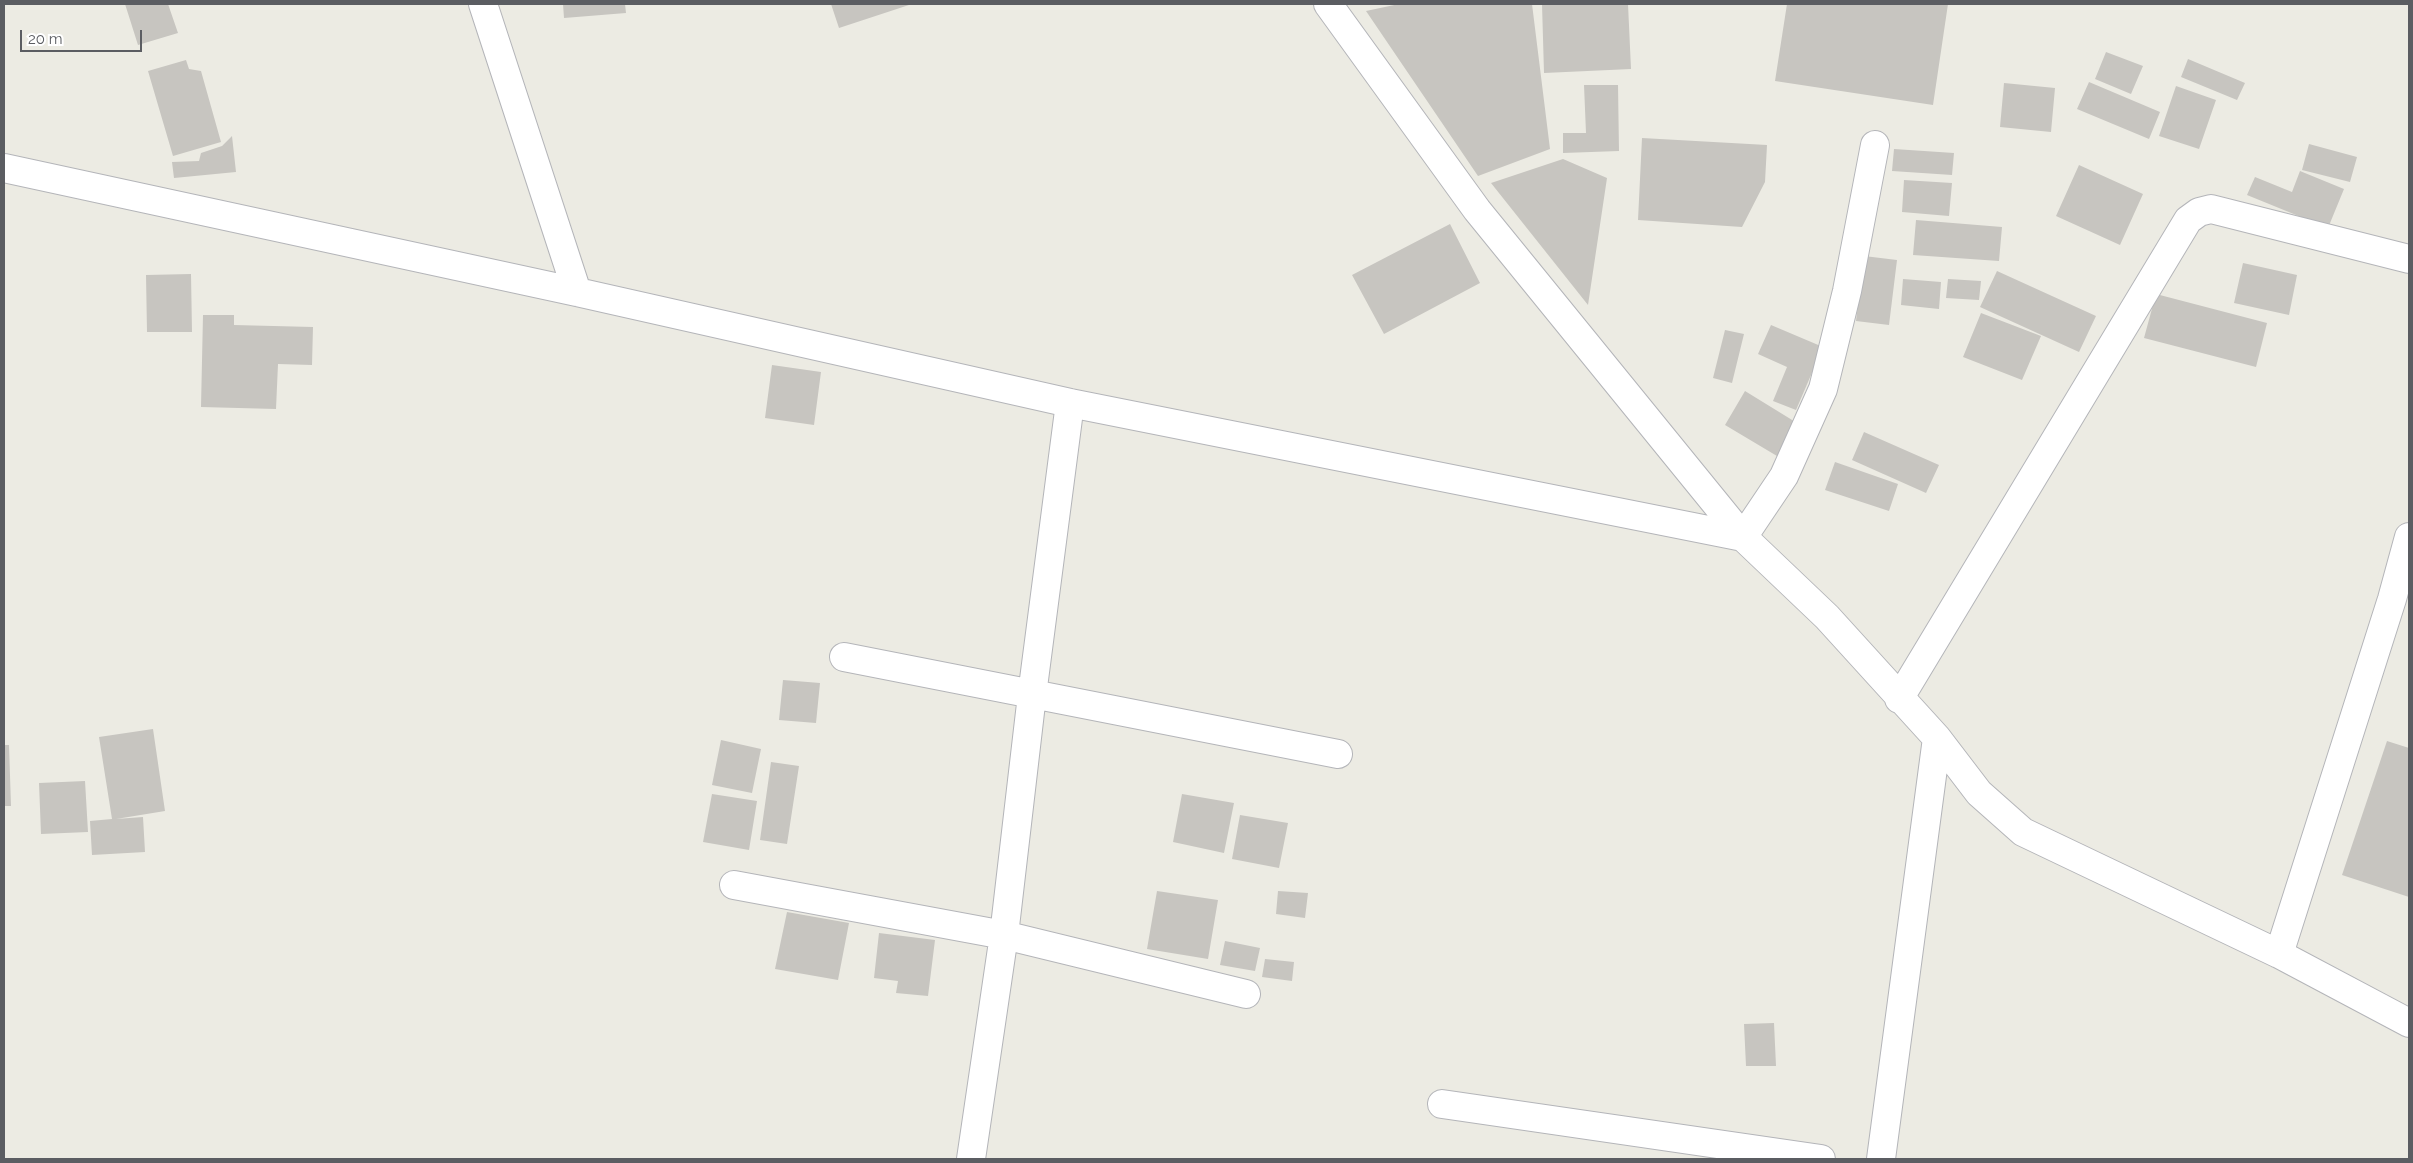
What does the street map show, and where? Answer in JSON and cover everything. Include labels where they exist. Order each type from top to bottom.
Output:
[{"type":"street","points":[[483,4],[577,292]]},
{"type":"street","points":[[1328,4],[1477,210],[1743,536],[1827,616],[1899,699],[1937,738],[1979,793],[2023,832],[2279,954],[2409,1024]]},
{"type":"street","points":[[1743,536],[1784,476],[1823,389],[1847,291],[1875,145]]},
{"type":"street","points":[[4,168],[577,292],[1070,403],[1743,536]]},
{"type":"street","points":[[1899,699],[2188,220],[2199,212],[2211,209],[2409,259]]},
{"type":"street","points":[[971,1159],[1004,935],[1032,695],[1070,403]]},
{"type":"street","points":[[2279,954],[2392,599],[2409,537]]},
{"type":"street","points":[[844,656],[1032,695],[1338,754]]},
{"type":"street","points":[[1881,1159],[1937,738]]},
{"type":"street","points":[[734,885],[1004,935],[1246,994]]},
{"type":"street","points":[[1442,1104],[1820,1159]]},
{"type":"building","points":[[125,4],[168,4],[178,33],[138,45]]},
{"type":"building","points":[[563,4],[625,4],[626,13],[564,18]]},
{"type":"building","points":[[831,4],[912,4],[839,28]]},
{"type":"building","points":[[1399,4],[1532,4],[1550,149],[1478,176],[1366,11]]},
{"type":"building","points":[[1542,4],[1628,4],[1631,69],[1544,73]]},
{"type":"building","points":[[1787,4],[1948,4],[1933,105],[1775,81]]},
{"type":"building","points":[[2106,52],[2143,66],[2131,94],[2095,79]]},
{"type":"building","points":[[2188,59],[2245,83],[2237,100],[2181,77]]},
{"type":"building","points":[[186,60],[189,69],[201,71],[221,142],[173,156],[148,71]]},
{"type":"building","points":[[2089,82],[2160,112],[2149,139],[2077,109]]},
{"type":"building","points":[[2004,83],[2055,88],[2051,132],[2000,127]]},
{"type":"building","points":[[1584,85],[1618,85],[1619,151],[1563,153],[1563,133],[1586,133]]},
{"type":"building","points":[[2176,86],[2216,100],[2199,149],[2159,136]]},
{"type":"building","points":[[232,136],[236,172],[174,178],[172,162],[199,161],[201,153],[222,146]]},
{"type":"building","points":[[1642,138],[1767,145],[1765,182],[1742,227],[1638,220]]},
{"type":"building","points":[[2309,144],[2357,157],[2350,182],[2302,170]]},
{"type":"building","points":[[1894,149],[1954,153],[1952,175],[1892,171]]},
{"type":"building","points":[[1563,159],[1607,178],[1588,305],[1491,183]]},
{"type":"building","points":[[2079,165],[2143,194],[2120,245],[2056,216]]},
{"type":"building","points":[[2300,171],[2344,189],[2328,228],[2247,195],[2255,177],[2292,192]]},
{"type":"building","points":[[1904,180],[1952,183],[1949,216],[1902,212]]},
{"type":"building","points":[[1916,220],[2002,227],[1999,261],[1913,255]]},
{"type":"building","points":[[1450,224],[1480,283],[1384,334],[1352,275]]},
{"type":"building","points":[[1864,256],[1897,260],[1889,325],[1856,321]]},
{"type":"building","points":[[2243,263],[2297,275],[2289,315],[2234,303]]},
{"type":"building","points":[[1997,271],[2096,316],[2079,352],[1980,307]]},
{"type":"building","points":[[191,274],[192,332],[147,332],[146,275]]},
{"type":"building","points":[[1903,279],[1941,282],[1939,309],[1901,305]]},
{"type":"building","points":[[1948,279],[1981,281],[1979,300],[1946,298]]},
{"type":"building","points":[[2156,294],[2267,323],[2256,367],[2144,338]]},
{"type":"building","points":[[1981,313],[2041,336],[2022,380],[1963,357]]},
{"type":"building","points":[[203,315],[234,315],[234,325],[313,327],[312,365],[278,364],[276,409],[201,407]]},
{"type":"building","points":[[1771,325],[1823,347],[1796,410],[1773,401],[1787,367],[1758,354]]},
{"type":"building","points":[[1725,330],[1744,334],[1732,383],[1713,378]]},
{"type":"building","points":[[772,365],[821,372],[814,425],[765,418]]},
{"type":"building","points":[[1745,391],[1797,423],[1777,456],[1725,425]]},
{"type":"building","points":[[1864,432],[1939,465],[1926,493],[1852,460]]},
{"type":"building","points":[[1835,462],[1898,484],[1889,511],[1825,490]]},
{"type":"building","points":[[783,680],[820,683],[816,723],[779,720]]},
{"type":"building","points":[[153,729],[165,811],[116,819],[143,817],[145,852],[92,855],[90,821],[112,819],[99,737]]},
{"type":"building","points":[[721,740],[761,749],[752,793],[712,785]]},
{"type":"building","points":[[2387,741],[2409,748],[2409,897],[2342,875]]},
{"type":"building","points":[[4,745],[9,745],[11,806],[4,806]]},
{"type":"building","points":[[771,762],[799,766],[787,844],[760,840]]},
{"type":"building","points":[[85,781],[88,832],[41,834],[39,783]]},
{"type":"building","points":[[712,794],[757,801],[749,850],[703,842]]},
{"type":"building","points":[[1182,794],[1234,803],[1224,853],[1173,842]]},
{"type":"building","points":[[1240,815],[1288,823],[1279,868],[1232,859]]},
{"type":"building","points":[[1157,891],[1218,900],[1208,959],[1147,949]]},
{"type":"building","points":[[1278,891],[1308,893],[1305,918],[1276,914]]},
{"type":"building","points":[[787,912],[849,923],[838,980],[775,969]]},
{"type":"building","points":[[879,933],[935,940],[928,996],[896,993],[898,981],[874,978]]},
{"type":"building","points":[[1225,941],[1260,948],[1255,971],[1220,965]]},
{"type":"building","points":[[1265,959],[1294,962],[1292,981],[1262,977]]},
{"type":"building","points":[[1774,1023],[1776,1066],[1746,1066],[1744,1024]]}]
